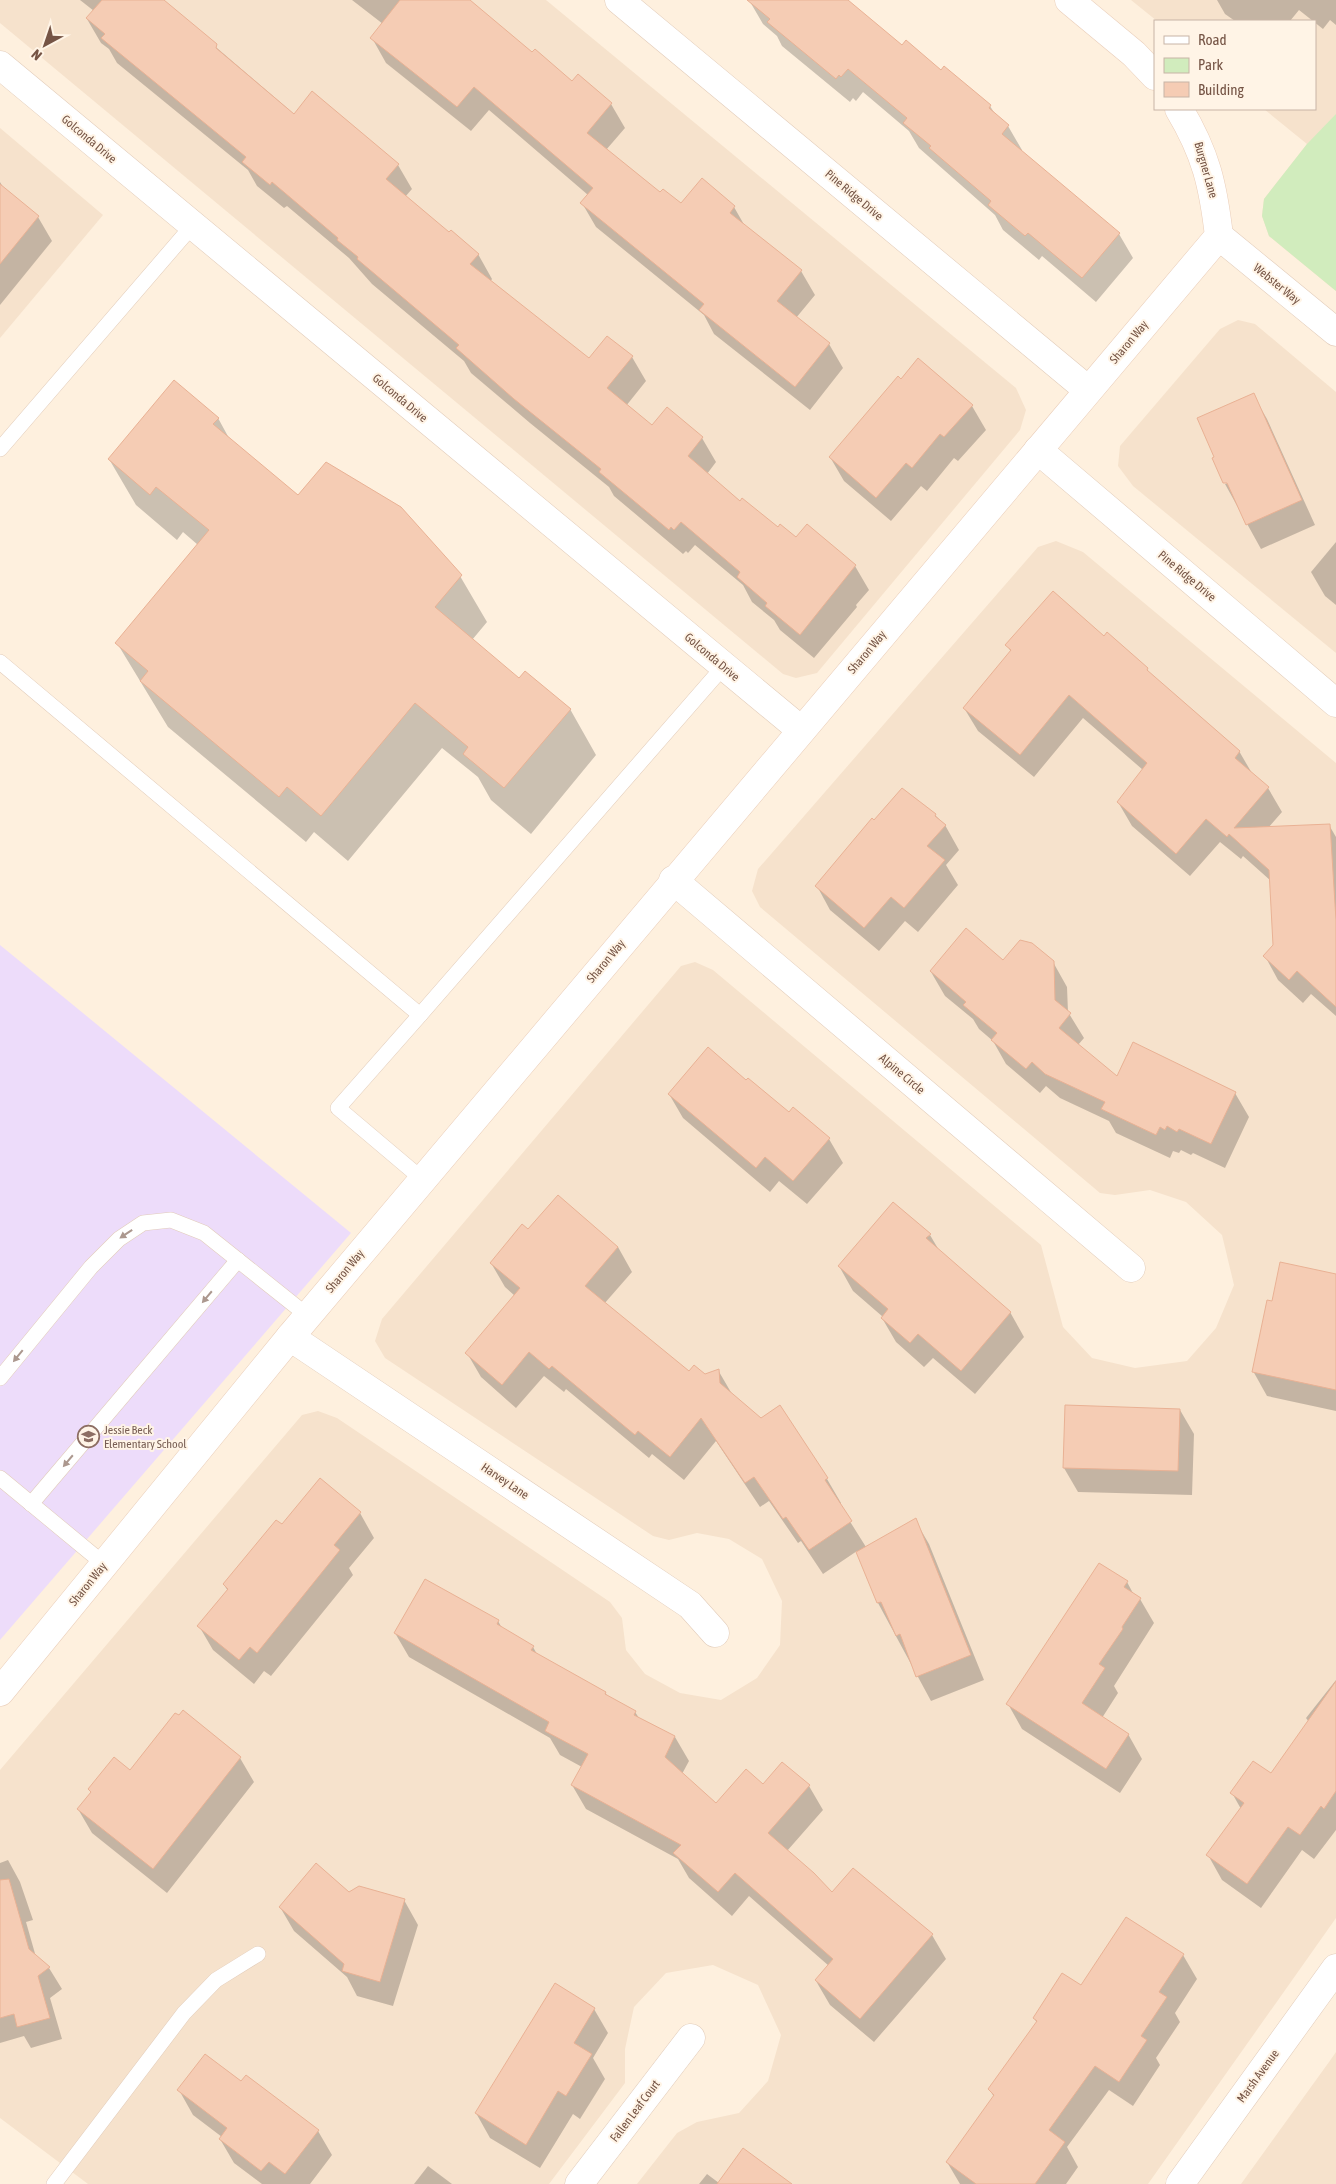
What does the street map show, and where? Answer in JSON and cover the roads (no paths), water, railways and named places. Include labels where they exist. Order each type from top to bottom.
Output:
[{"type":"street","name":"Pine Ridge Drive","points":[[619,0],[1088,390]]},
{"type":"street","points":[[1069,0],[1134,54],[1154,75]]},
{"type":"street","name":"Golconda Drive","points":[[0,65],[801,730]]},
{"type":"street","name":"Burgner Lane","points":[[1180,110],[1197,138],[1214,191],[1219,236]]},
{"type":"street","name":"Sharon Way","points":[[0,1692],[290,1337],[422,1179],[1219,236]]},
{"type":"street","name":"Webster Way","points":[[1219,236],[1336,332]]},
{"type":"street","name":"Pine Ridge Drive","points":[[1038,450],[1336,703]]},
{"type":"street","name":"Alpine Circle","points":[[673,880],[1131,1268]]},
{"type":"street","name":"Harvey Lane","points":[[290,1337],[690,1605],[715,1633]]},
{"type":"street","name":"Marsh Avenue","points":[[1180,2184],[1336,1968]]},
{"type":"street","name":"Fallen Leaf Court","points":[[579,2184],[691,2038]]},
{"type":"lane","points":[[0,448],[193,225]]},
{"type":"lane","points":[[0,662],[420,1015]]},
{"type":"lane","points":[[422,1179],[338,1108],[724,666]]},
{"type":"lane","points":[[0,1378],[91,1267],[119,1239],[143,1223],[171,1220],[204,1233],[308,1316]]},
{"type":"lane","points":[[31,1504],[238,1260]]},
{"type":"lane","points":[[0,1478],[104,1564]]},
{"type":"lane","points":[[54,2184],[184,2013],[216,1980],[258,1954]]},
{"type":"place","name":"Jessie Beck Elementary School","points":[[88,1437]]}]
